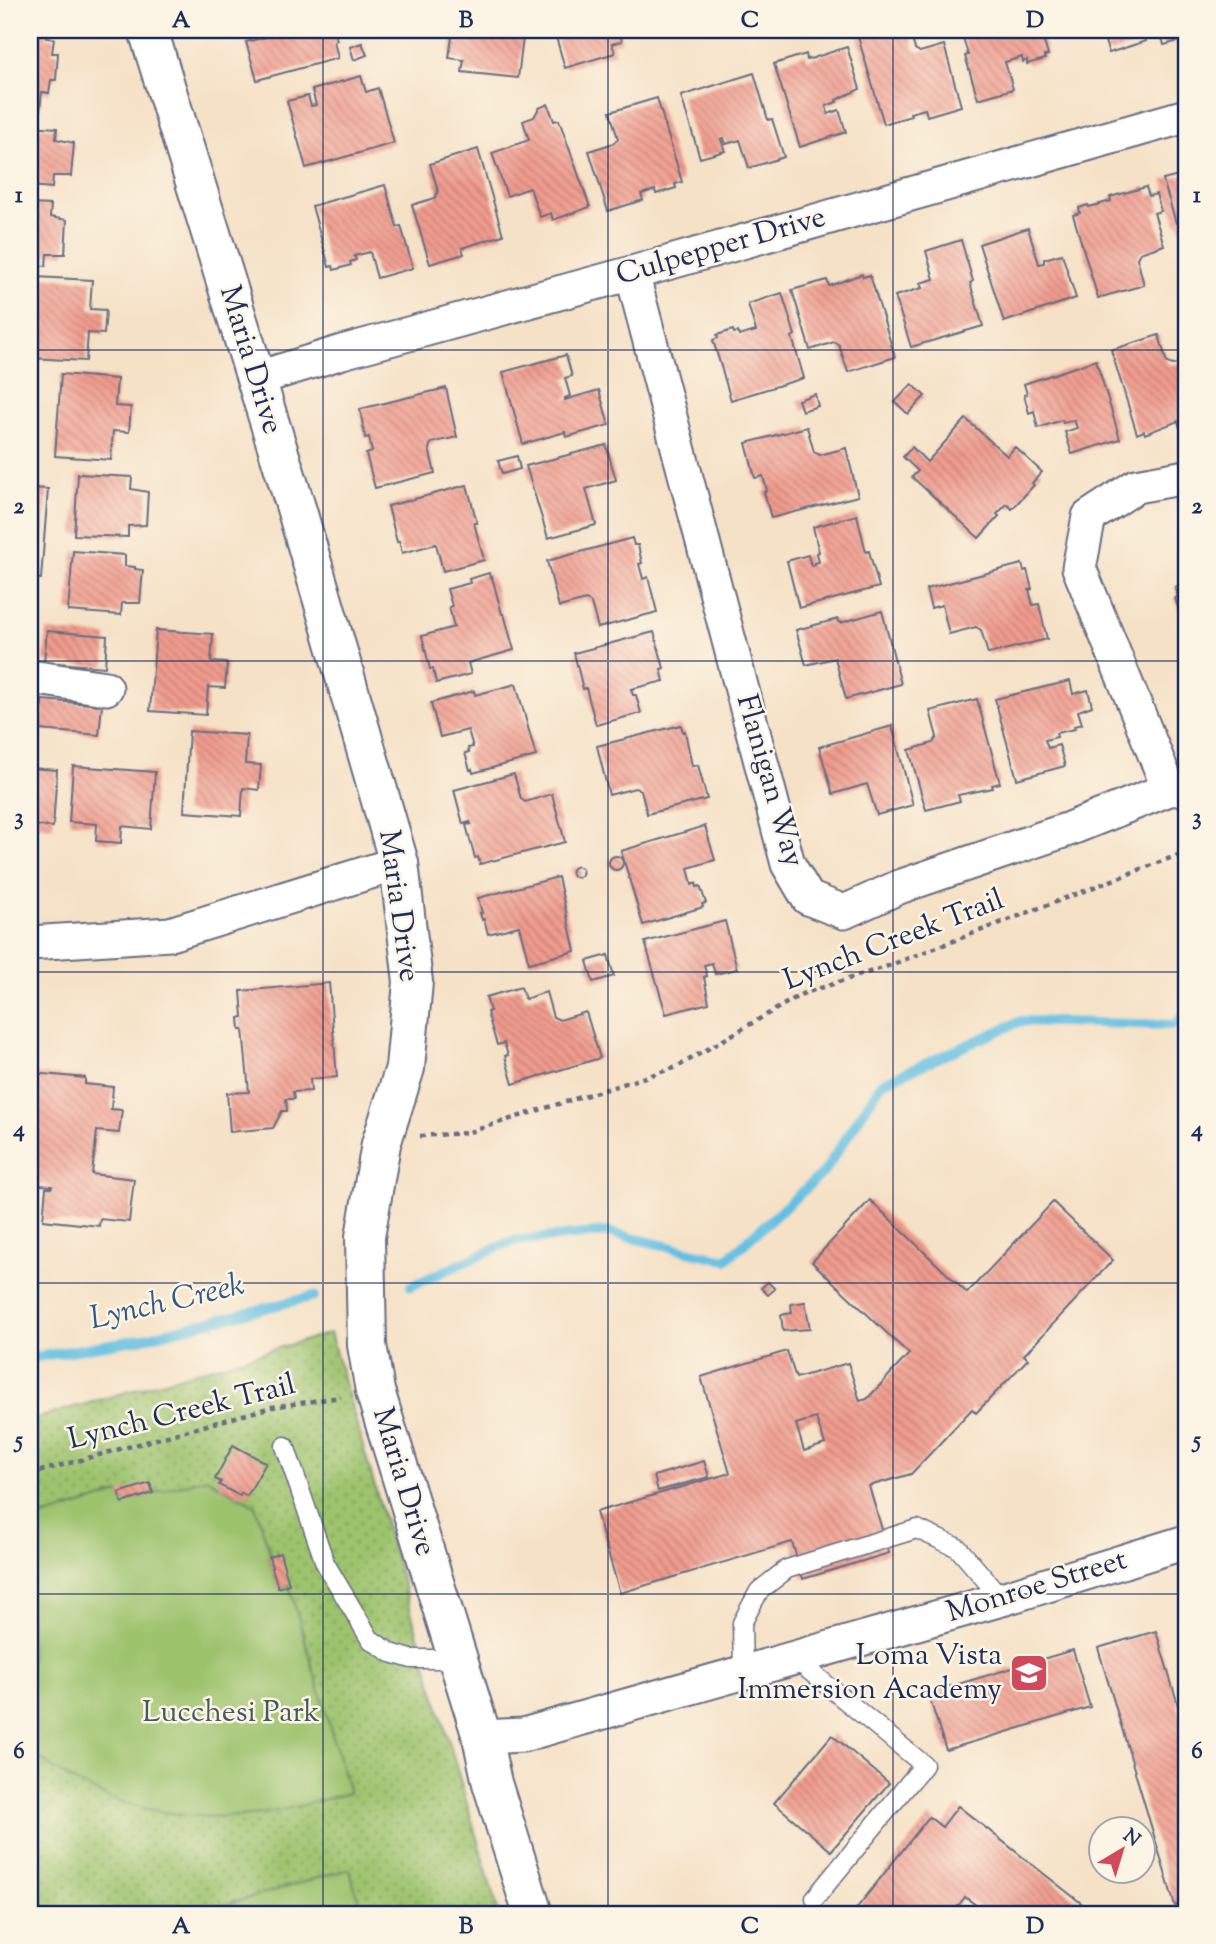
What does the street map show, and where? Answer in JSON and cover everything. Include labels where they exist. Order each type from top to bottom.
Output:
[{"type":"street","name":"Maria Drive","points":[[148,30],[297,511],[399,863],[413,982],[405,1068],[381,1144],[365,1237],[367,1345],[375,1391],[482,1737],[492,1783],[533,1914]]},
{"type":"street","name":"Culpepper Drive","points":[[255,379],[342,352],[1186,116]]},
{"type":"street","name":"Flanigan Way","points":[[632,273],[788,864],[808,898],[844,912],[899,887],[1069,829],[1178,788]]},
{"type":"street","points":[[1178,788],[1079,568],[1089,517],[1136,486],[1186,477]]},
{"type":"street","points":[[30,677],[106,688]]},
{"type":"street","points":[[30,943],[170,934],[399,863]]},
{"type":"street","name":"Monroe Street","points":[[482,1737],[523,1735],[1002,1599],[1186,1542]]},
{"type":"lane","points":[[285,1446],[325,1563],[370,1639],[391,1653],[411,1659],[458,1659]]},
{"type":"lane","points":[[743,1672],[742,1623],[759,1591],[787,1569],[918,1529],[958,1548],[1002,1599]]},
{"type":"lane","points":[[793,1658],[924,1765],[816,1898]]},
{"type":"path","name":"Lynch Creek Trail","points":[[422,1135],[466,1133],[677,1067],[802,994],[888,966],[1186,852]]},
{"type":"path","name":"Lynch Creek Trail","points":[[30,1474],[272,1407],[345,1396]]},
{"type":"green space","name":"Lucchesi Park","points":[[330,1333],[499,1914],[30,1914],[30,1420]]},
{"type":"green space","points":[[206,1478],[255,1505],[278,1587],[289,1585],[349,1793],[261,1814],[209,1817],[182,1815],[131,1805],[82,1786],[30,1750],[30,1521],[119,1493],[123,1502]]},
{"type":"green space","points":[[349,1869],[363,1914],[193,1914]]},
{"type":"building","points":[[30,30],[47,30],[46,38],[54,39],[52,53],[58,53],[56,80],[51,80],[49,93],[42,92],[40,110],[30,109]]},
{"type":"building","points":[[276,30],[334,30],[338,58],[257,80],[246,42],[277,34]]},
{"type":"building","points":[[453,30],[524,30],[518,78],[462,72],[464,60],[449,58]]},
{"type":"building","points":[[554,30],[619,30],[622,41],[612,44],[615,53],[565,68]]},
{"type":"building","points":[[884,30],[909,30],[915,49],[920,52],[944,45],[961,106],[927,116],[925,109],[884,124],[858,37]]},
{"type":"building","points":[[961,30],[1040,30],[1048,55],[1044,56],[1045,59],[1027,64],[1027,60],[1023,62],[1022,57],[1005,62],[1013,89],[978,99],[965,56],[968,55]]},
{"type":"building","points":[[1101,30],[1142,30],[1146,41],[1109,53]]},
{"type":"building","points":[[1160,30],[1186,30],[1186,39],[1164,45]]},
{"type":"building","points":[[362,43],[367,55],[354,60],[350,47]]},
{"type":"building","points":[[847,47],[860,89],[826,106],[828,114],[839,110],[846,132],[800,147],[774,64],[806,54],[807,60]]},
{"type":"building","points":[[754,73],[768,120],[772,119],[784,157],[749,168],[740,140],[726,144],[724,138],[721,139],[725,151],[700,158],[681,96]]},
{"type":"building","points":[[361,76],[366,92],[378,88],[394,143],[306,168],[287,101],[308,96],[311,106],[316,105],[312,90]]},
{"type":"building","points":[[657,98],[682,182],[675,184],[676,188],[656,194],[655,190],[641,194],[643,200],[608,211],[589,151],[614,143],[618,139],[610,112]]},
{"type":"building","points":[[548,104],[554,121],[559,120],[590,207],[553,220],[551,213],[540,217],[530,188],[507,196],[492,153],[529,140],[523,121],[534,117],[539,108]]},
{"type":"building","points":[[30,126],[57,128],[56,139],[74,143],[71,176],[53,176],[52,188],[30,186]]},
{"type":"building","points":[[478,149],[503,235],[462,248],[464,254],[430,264],[412,205],[435,198],[438,191],[430,164]]},
{"type":"building","points":[[1186,174],[1186,245],[1163,180]]},
{"type":"building","points":[[385,185],[413,268],[377,278],[370,252],[354,256],[356,260],[350,262],[351,265],[334,270],[333,266],[329,267],[312,206]]},
{"type":"building","points":[[1146,187],[1149,196],[1156,194],[1161,211],[1154,213],[1164,245],[1140,253],[1137,258],[1144,285],[1098,298],[1073,215],[1080,213],[1079,208],[1111,201],[1110,197]]},
{"type":"building","points":[[30,204],[51,205],[50,217],[67,220],[65,254],[47,254],[46,266],[30,265]]},
{"type":"building","points":[[1028,228],[1039,264],[1044,263],[1044,259],[1062,254],[1076,298],[1004,322],[979,244]]},
{"type":"building","points":[[961,240],[983,326],[911,347],[895,296],[922,288],[920,283],[934,279],[926,251]]},
{"type":"building","points":[[862,274],[863,277],[870,275],[895,357],[848,372],[839,345],[834,342],[810,350],[792,290],[827,280],[829,286]]},
{"type":"building","points":[[36,277],[92,280],[90,309],[106,310],[104,334],[88,333],[86,361],[30,358]]},
{"type":"building","points":[[782,293],[804,378],[731,400],[713,340],[718,338],[717,335],[733,330],[734,333],[738,332],[739,336],[756,331],[748,304]]},
{"type":"building","points":[[1159,335],[1167,363],[1173,365],[1186,361],[1186,426],[1180,428],[1178,421],[1145,434],[1144,431],[1137,434],[1111,350]]},
{"type":"building","points":[[566,355],[572,376],[565,378],[570,396],[565,400],[599,390],[609,425],[566,437],[565,432],[523,444],[503,372]]},
{"type":"building","points":[[1096,360],[1120,439],[1072,454],[1065,432],[1077,428],[1074,420],[1063,423],[1062,420],[1038,428],[1034,411],[1029,413],[1024,384]]},
{"type":"building","points":[[61,374],[117,379],[115,406],[131,407],[129,432],[113,431],[111,460],[55,456]]},
{"type":"building","points":[[912,384],[925,396],[908,414],[895,402]]},
{"type":"building","points":[[446,388],[457,437],[431,443],[429,449],[435,473],[375,488],[366,454],[372,452],[369,437],[365,438],[360,409]]},
{"type":"building","points":[[815,394],[818,406],[802,411],[798,400]]},
{"type":"building","points":[[966,419],[1007,456],[1015,447],[1042,472],[1012,509],[1007,504],[979,538],[912,477],[918,471],[903,457],[912,447],[927,462]]},
{"type":"building","points":[[807,427],[814,452],[820,455],[846,448],[858,496],[771,518],[763,476],[755,478],[746,443]]},
{"type":"building","points":[[606,445],[616,480],[586,489],[596,525],[548,538],[526,466]]},
{"type":"building","points":[[517,456],[520,469],[502,474],[498,461]]},
{"type":"building","points":[[78,474],[132,477],[131,489],[148,492],[146,525],[128,526],[128,537],[74,535]]},
{"type":"building","points":[[467,485],[484,560],[443,571],[436,544],[402,553],[388,506]]},
{"type":"building","points":[[30,488],[48,489],[41,579],[30,578]]},
{"type":"building","points":[[857,515],[866,552],[869,551],[879,587],[799,608],[787,561],[808,555],[811,566],[815,565],[814,563],[819,562],[819,552],[813,527]]},
{"type":"building","points":[[632,538],[634,545],[638,545],[643,579],[648,577],[657,612],[598,628],[591,603],[586,600],[559,607],[547,561]]},
{"type":"building","points":[[73,551],[125,555],[125,566],[143,570],[140,603],[122,603],[121,615],[68,611]]},
{"type":"building","points":[[1022,564],[1024,571],[1027,570],[1033,605],[1039,604],[1047,639],[988,654],[981,630],[976,627],[949,634],[942,605],[931,608],[926,589]]},
{"type":"building","points":[[489,573],[514,650],[468,663],[471,674],[436,683],[422,636],[454,627],[447,589],[470,583],[469,579]]},
{"type":"building","points":[[1186,584],[1186,631],[1175,598],[1178,597],[1175,587]]},
{"type":"building","points":[[882,611],[901,684],[846,699],[835,658],[806,665],[796,630],[838,619],[840,623]]},
{"type":"building","points":[[156,630],[213,634],[211,662],[227,663],[225,688],[208,687],[206,715],[150,711]]},
{"type":"building","points":[[47,631],[107,636],[105,667],[44,662]]},
{"type":"building","points":[[654,632],[664,668],[661,669],[664,681],[631,689],[633,695],[636,695],[641,713],[596,725],[574,653]]},
{"type":"building","points":[[1070,681],[1073,694],[1088,690],[1092,706],[1078,711],[1082,724],[1045,740],[1048,748],[1059,745],[1065,766],[1017,779],[995,699]]},
{"type":"building","points":[[516,684],[536,756],[473,773],[465,753],[469,752],[468,748],[473,747],[468,730],[440,737],[431,703],[474,691],[475,695]]},
{"type":"building","points":[[977,699],[1000,783],[992,785],[993,788],[958,795],[960,801],[926,810],[909,750],[933,743],[937,737],[930,711]]},
{"type":"building","points":[[42,700],[102,705],[99,735],[40,730]]},
{"type":"building","points":[[681,725],[683,732],[685,731],[692,766],[698,765],[707,799],[647,814],[641,790],[635,788],[609,795],[597,746]]},
{"type":"building","points":[[892,726],[913,805],[877,815],[867,784],[833,794],[819,747]]},
{"type":"building","points":[[189,731],[247,735],[245,764],[261,765],[259,790],[243,788],[241,816],[184,812]]},
{"type":"building","points":[[73,766],[155,772],[151,829],[122,826],[121,843],[96,841],[97,824],[69,822]]},
{"type":"building","points":[[30,768],[57,770],[53,827],[30,825]]},
{"type":"building","points":[[514,774],[521,799],[525,802],[552,794],[565,842],[480,864],[478,857],[475,858],[466,825],[471,824],[463,824],[454,790]]},
{"type":"building","points":[[705,826],[715,860],[688,868],[692,885],[696,883],[697,887],[700,886],[706,903],[702,904],[703,907],[643,925],[621,851]]},
{"type":"building","points":[[613,856],[619,856],[623,863],[619,870],[613,870],[609,866],[609,860]]},
{"type":"building","points":[[577,867],[581,868],[581,876],[577,877],[573,876],[572,872],[573,868]]},
{"type":"building","points":[[558,877],[575,951],[529,963],[519,926],[488,934],[478,898]]},
{"type":"building","points":[[725,921],[737,969],[715,974],[712,963],[704,965],[709,1003],[666,1014],[645,942]]},
{"type":"building","points":[[608,955],[614,976],[593,982],[587,961]]},
{"type":"building","points":[[329,983],[337,1077],[310,1079],[311,1091],[293,1092],[294,1099],[286,1099],[287,1111],[282,1111],[273,1128],[230,1132],[227,1093],[249,1092],[243,1030],[240,1030],[239,1018],[243,1017],[241,991]]},
{"type":"building","points":[[521,987],[525,999],[546,992],[553,1017],[560,1020],[586,1012],[600,1058],[513,1084],[505,1056],[508,1055],[504,1043],[497,1045],[487,1012],[490,1011],[486,997]]},
{"type":"building","points":[[33,1073],[85,1078],[85,1084],[113,1087],[111,1109],[122,1110],[119,1133],[97,1131],[92,1174],[134,1179],[129,1222],[100,1219],[99,1226],[43,1220],[46,1188],[52,1186],[30,1184]]},
{"type":"building","points":[[870,1200],[967,1293],[1053,1202],[1113,1260],[1024,1355],[1028,1359],[976,1413],[972,1409],[911,1474],[869,1486],[889,1553],[803,1579],[792,1542],[620,1593],[596,1512],[730,1473],[701,1377],[787,1351],[796,1378],[848,1363],[860,1401],[867,1399],[909,1354],[812,1262]],"holes":[[[816,1418],[825,1444],[804,1451],[796,1424]]]},
{"type":"building","points":[[768,1282],[775,1289],[768,1295],[761,1288]]},
{"type":"building","points":[[805,1302],[810,1329],[783,1331],[781,1315],[792,1313],[791,1304]]},
{"type":"building","points":[[233,1445],[266,1463],[247,1496],[241,1493],[240,1496],[219,1485],[221,1482],[215,1479]]},
{"type":"building","points":[[704,1461],[709,1477],[658,1491],[654,1476]]},
{"type":"building","points":[[150,1483],[153,1493],[122,1503],[119,1493]]},
{"type":"building","points":[[280,1553],[289,1584],[278,1588],[269,1557]]},
{"type":"building","points":[[1156,1631],[1186,1732],[1186,1903],[1175,1906],[1156,1842],[1156,1814],[1148,1814],[1098,1648]]},
{"type":"building","points":[[1073,1650],[1090,1707],[946,1750],[928,1693]]},
{"type":"building","points":[[832,1735],[889,1783],[831,1851],[774,1803]]},
{"type":"building","points":[[958,1806],[1095,1914],[988,1914],[965,1897],[952,1914],[852,1914],[929,1817],[942,1827]]},
{"type":"waterway","name":"Lynch Creek","points":[[411,1286],[512,1241],[607,1232],[726,1260],[824,1172],[882,1083],[1021,1021],[1174,1025],[1186,1014]]},
{"type":"waterway","name":"Lynch Creek","points":[[30,1358],[140,1339],[314,1296]]},
{"type":"place","name":"Loma Vista Immersion Academy","points":[[1029,1673]]}]
